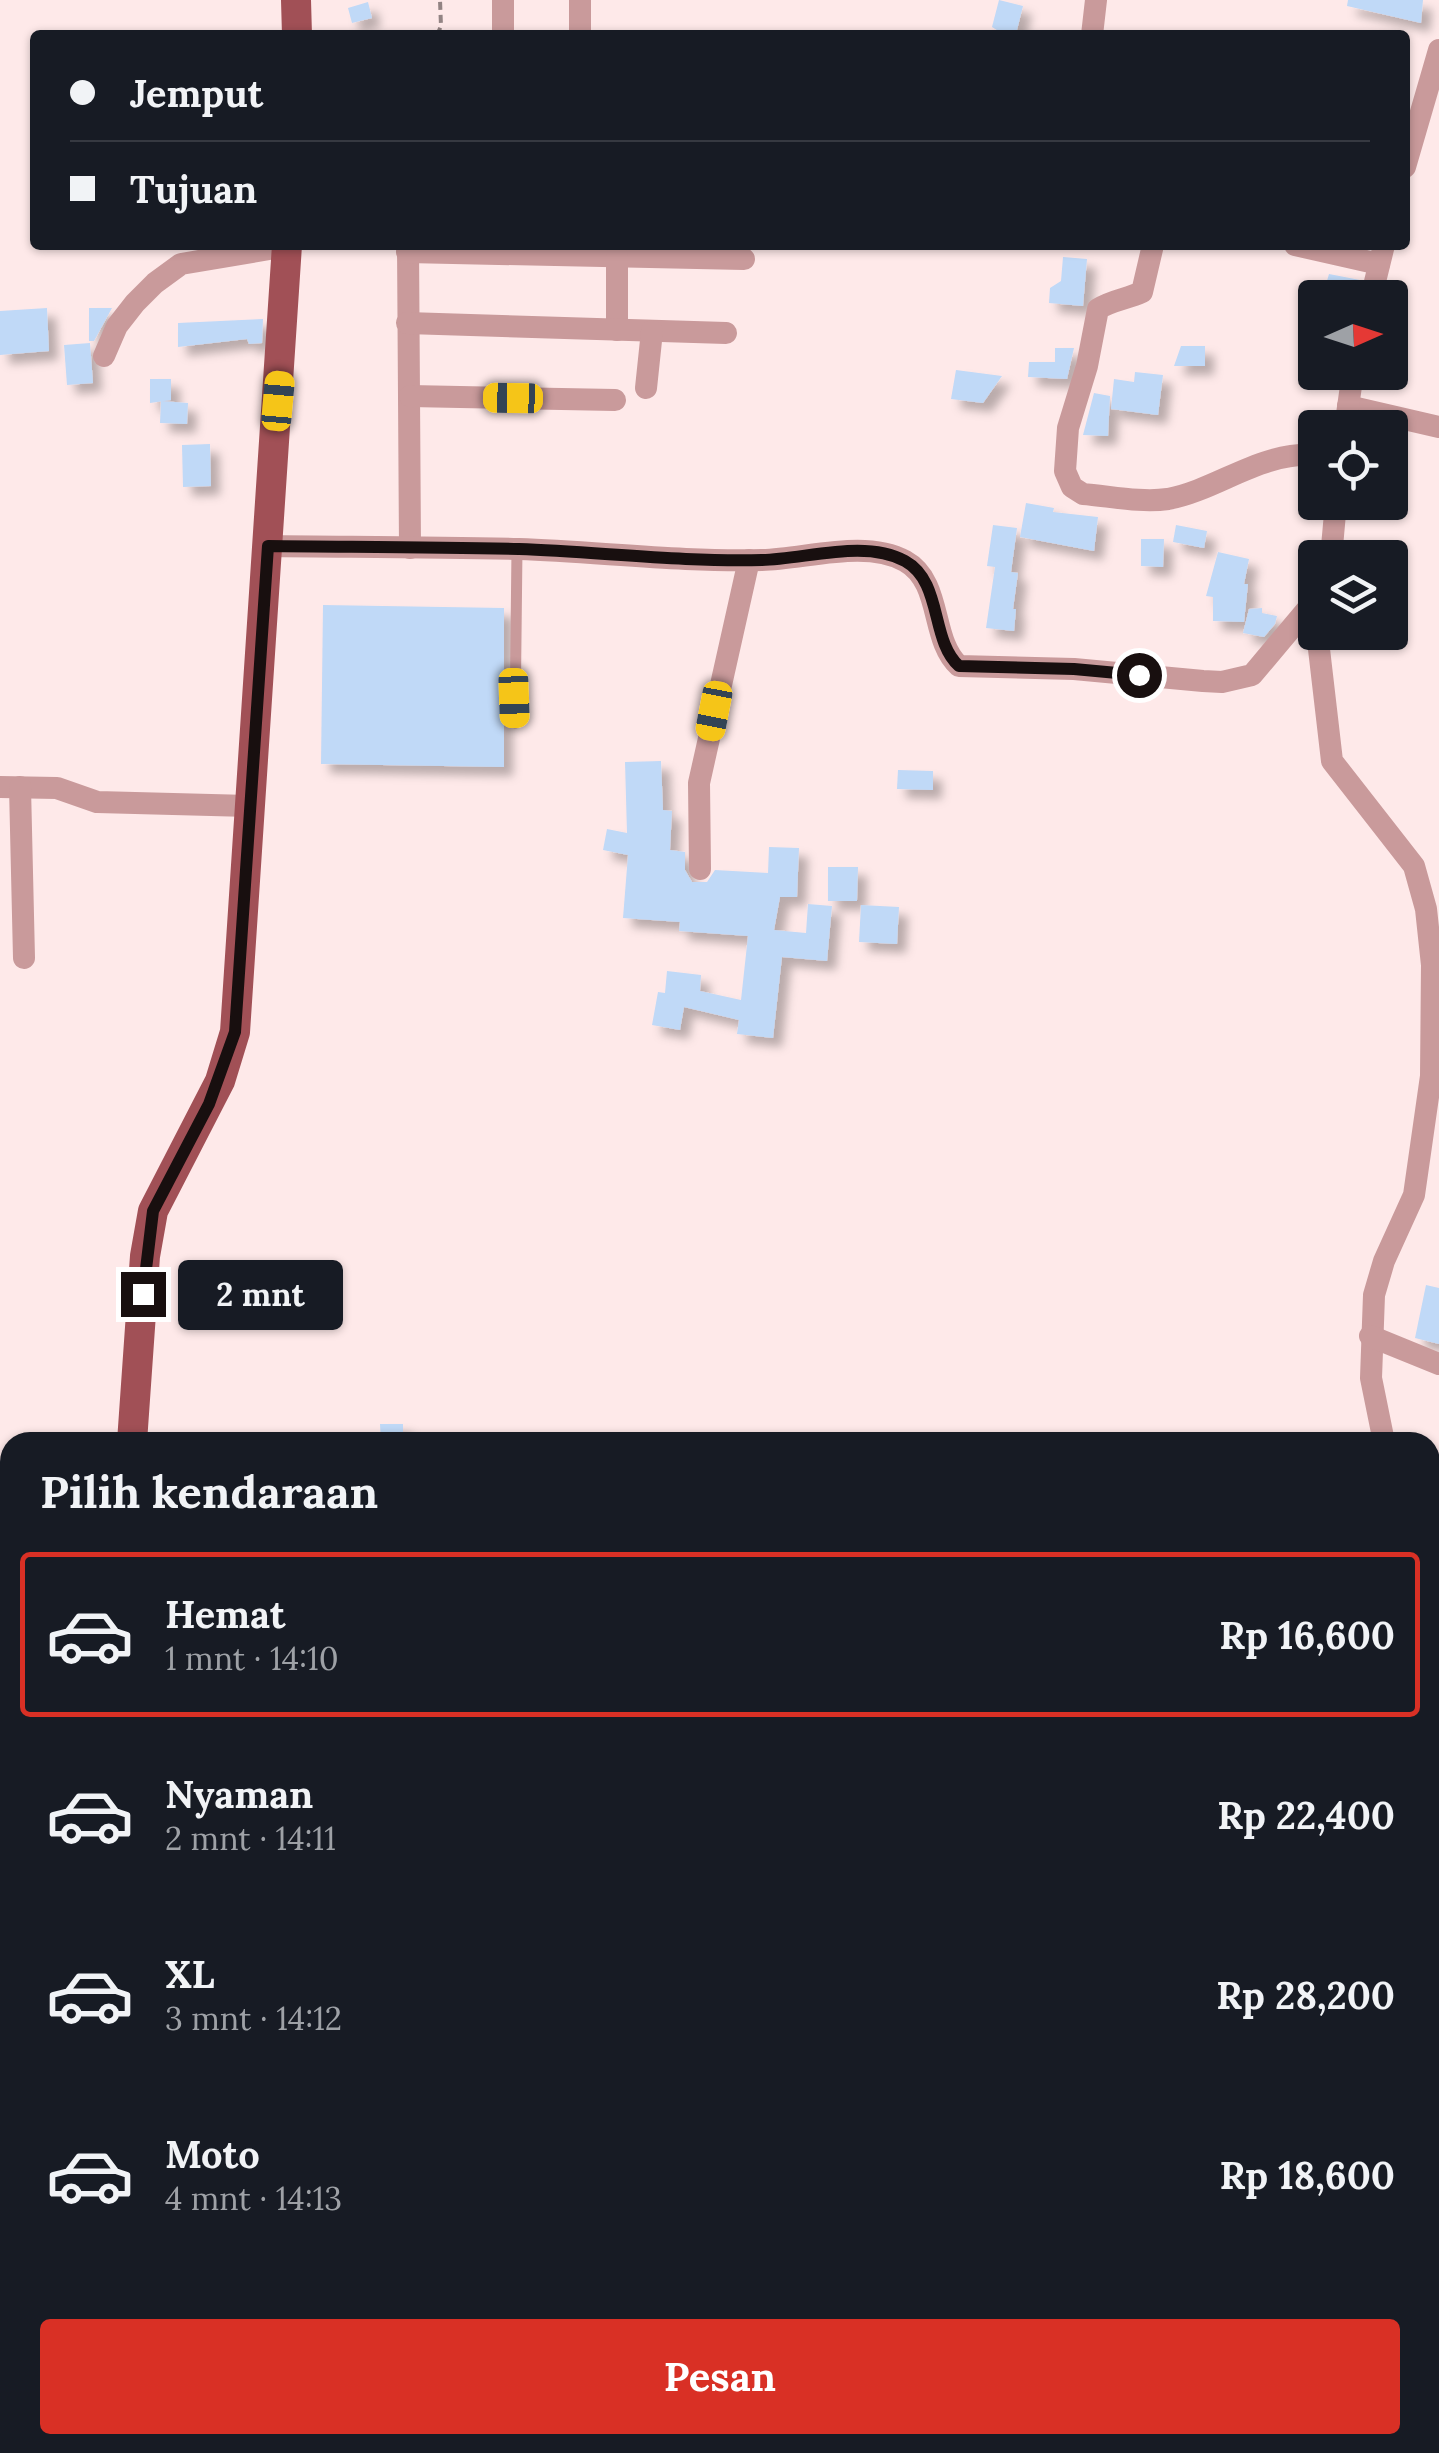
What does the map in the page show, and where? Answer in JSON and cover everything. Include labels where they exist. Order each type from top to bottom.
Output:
[{"type":"main road","points":[[296,0],[297,30]]},
{"type":"main road","points":[[133,1432],[153,1211],[209,1104],[235,1032],[287,250]]},
{"type":"street","points":[[503,0],[503,30]]},
{"type":"street","points":[[580,0],[580,30]]},
{"type":"street","points":[[1093,30],[1096,0]]},
{"type":"street","points":[[1410,151],[1439,50]]},
{"type":"street","points":[[104,356],[117,326],[135,303],[181,264],[259,250]]},
{"type":"street","points":[[408,250],[410,548]]},
{"type":"street","points":[[561,250],[616,256],[744,259]]},
{"type":"street","points":[[1152,250],[1142,292],[1110,301],[1098,309],[1087,366],[1068,428],[1064,471],[1072,487],[1083,494],[1169,498],[1269,460],[1298,454]]},
{"type":"street","points":[[1343,250],[1382,254],[1376,280]]},
{"type":"street","points":[[616,256],[617,330]]},
{"type":"street","points":[[407,323],[726,333]]},
{"type":"street","points":[[646,388],[652,331]]},
{"type":"street","points":[[410,396],[615,400]]},
{"type":"street","points":[[1408,424],[1439,427]]},
{"type":"street","points":[[268,546],[517,549],[750,560],[857,552],[904,560],[924,581],[949,658],[968,668],[1074,669],[1203,681],[1242,678],[1252,674],[1298,620]]},
{"type":"street","points":[[700,870],[700,783],[750,560]]},
{"type":"street","points":[[1319,650],[1332,761],[1414,866],[1424,899],[1432,965],[1432,1076],[1414,1195],[1384,1260],[1374,1295],[1371,1378],[1382,1432]]},
{"type":"street","points":[[24,958],[10,787],[57,788],[96,802],[250,806]]},
{"type":"street","points":[[1370,1336],[1439,1364]]},
{"type":"lane","points":[[515,723],[517,549]]},
{"type":"path","points":[[439,30],[440,0]]},
{"type":"building","points":[[999,0],[1023,6],[1017,30],[992,27]]},
{"type":"building","points":[[1348,0],[1423,0],[1421,23],[1347,6]]},
{"type":"building","points":[[368,2],[372,18],[352,23],[348,8]]},
{"type":"building","points":[[1063,257],[1087,259],[1083,306],[1049,303],[1050,288],[1061,281]]},
{"type":"building","points":[[1329,274],[1360,280],[1327,280]]},
{"type":"building","points":[[47,308],[49,351],[0,355],[0,311]]},
{"type":"building","points":[[89,308],[112,308],[94,341],[89,341]]},
{"type":"building","points":[[263,319],[262,343],[249,344],[247,339],[178,347],[178,323]]},
{"type":"building","points":[[90,343],[93,383],[67,385],[64,345]]},
{"type":"building","points":[[1181,346],[1205,346],[1205,366],[1174,366]]},
{"type":"building","points":[[1055,348],[1074,348],[1067,379],[1028,377],[1029,362],[1055,362]]},
{"type":"building","points":[[956,370],[1002,376],[983,403],[951,399]]},
{"type":"building","points":[[1135,372],[1163,375],[1158,415],[1111,409],[1114,379],[1134,382]]},
{"type":"building","points":[[150,379],[171,379],[171,400],[150,403]]},
{"type":"building","points":[[1094,393],[1110,396],[1108,436],[1083,435]]},
{"type":"building","points":[[161,401],[188,403],[187,424],[160,423]]},
{"type":"building","points":[[210,444],[211,486],[183,487],[182,445]]},
{"type":"building","points":[[1026,503],[1054,508],[1053,512],[1098,517],[1094,551],[1020,537]]},
{"type":"building","points":[[993,525],[1017,528],[1011,572],[1018,573],[1014,631],[986,628],[995,567],[987,566]]},
{"type":"building","points":[[1176,525],[1207,531],[1204,548],[1173,542]]},
{"type":"building","points":[[1141,539],[1164,539],[1163,567],[1141,566]]},
{"type":"building","points":[[1218,552],[1249,559],[1244,584],[1248,584],[1244,622],[1213,621],[1213,597],[1206,596]]},
{"type":"building","points":[[323,605],[504,608],[504,767],[321,764]]},
{"type":"building","points":[[1262,608],[1262,613],[1277,616],[1275,624],[1264,637],[1243,633],[1249,609]]},
{"type":"building","points":[[661,761],[663,810],[672,811],[670,850],[685,852],[685,870],[692,882],[707,882],[715,870],[768,873],[769,847],[799,848],[797,897],[780,897],[774,930],[806,933],[808,904],[832,906],[827,961],[782,957],[773,1038],[737,1034],[739,1020],[684,1007],[680,1030],[652,1025],[658,992],[665,993],[667,971],[701,975],[700,991],[741,1000],[748,936],[679,931],[680,922],[623,918],[628,855],[603,850],[607,829],[627,833],[625,762]]},
{"type":"building","points":[[898,770],[933,771],[933,790],[897,789]]},
{"type":"building","points":[[828,867],[858,867],[857,901],[828,901]]},
{"type":"building","points":[[861,905],[899,907],[897,944],[859,942]]},
{"type":"building","points":[[1426,1285],[1439,1288],[1439,1344],[1415,1338]]},
{"type":"building","points":[[380,1424],[403,1424],[403,1432],[380,1432]]},
{"type":"route","points":[[143,1294],[153,1211],[220,1080],[235,1032],[268,546],[517,549],[763,560],[857,552],[889,555],[915,568],[924,581],[949,658],[959,666],[1139,675]]}]
